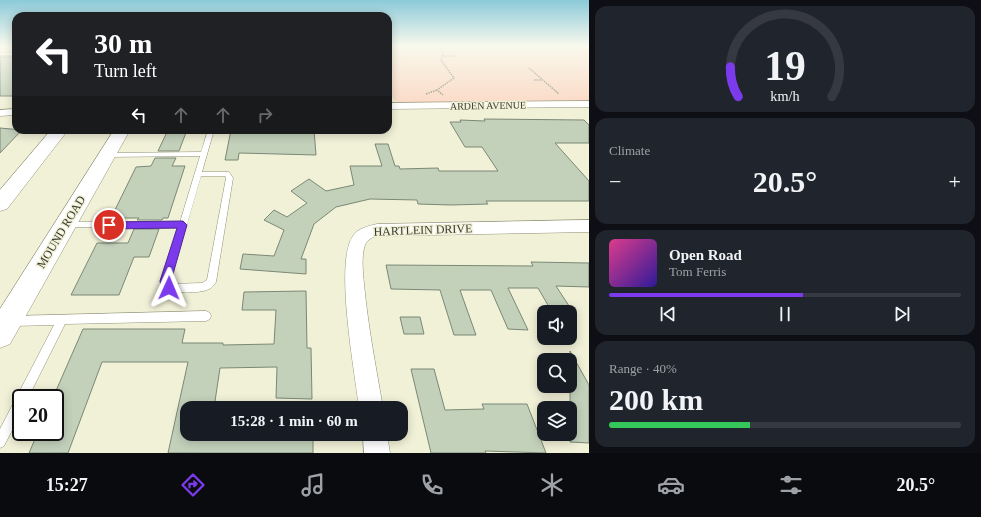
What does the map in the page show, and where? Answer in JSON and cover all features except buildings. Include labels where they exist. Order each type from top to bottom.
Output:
[{"type":"main road","points":[[1,201],[57,134]]},
{"type":"main road","name":"MOUND ROAD","points":[[4,328],[119,134]]},
{"type":"street","name":"ARDEN AVENUE","points":[[392,106],[589,104]]},
{"type":"street","points":[[0,113],[12,112]]},
{"type":"street","name":"HARTLEIN DRIVE","points":[[370,401],[354,269],[354,252],[357,242],[362,236],[368,232],[377,230],[589,226]]},
{"type":"street","points":[[376,441],[377,453]]},
{"type":"lane","points":[[198,174],[227,174],[230,178],[211,282],[208,286],[202,288],[169,288],[166,286],[183,225],[198,174],[204,154],[210,134]]},
{"type":"lane","points":[[106,155],[204,154]]},
{"type":"lane","points":[[65,225],[183,225]]},
{"type":"lane","points":[[4,328],[62,319],[206,316]]},
{"type":"lane","points":[[27,389],[62,319]]},
{"type":"lane","points":[[0,442],[12,419]]},
{"type":"path","points":[[445,67],[454,78],[437,90],[446,97]]},
{"type":"path","points":[[528,68],[562,97],[556,97]]},
{"type":"path","points":[[534,80],[542,80]]},
{"type":"shaded area","points":[[392,67],[589,67],[589,101],[399,103],[392,96]]},
{"type":"route","points":[[109,225],[183,225],[166,281],[166,286],[169,288]]}]
